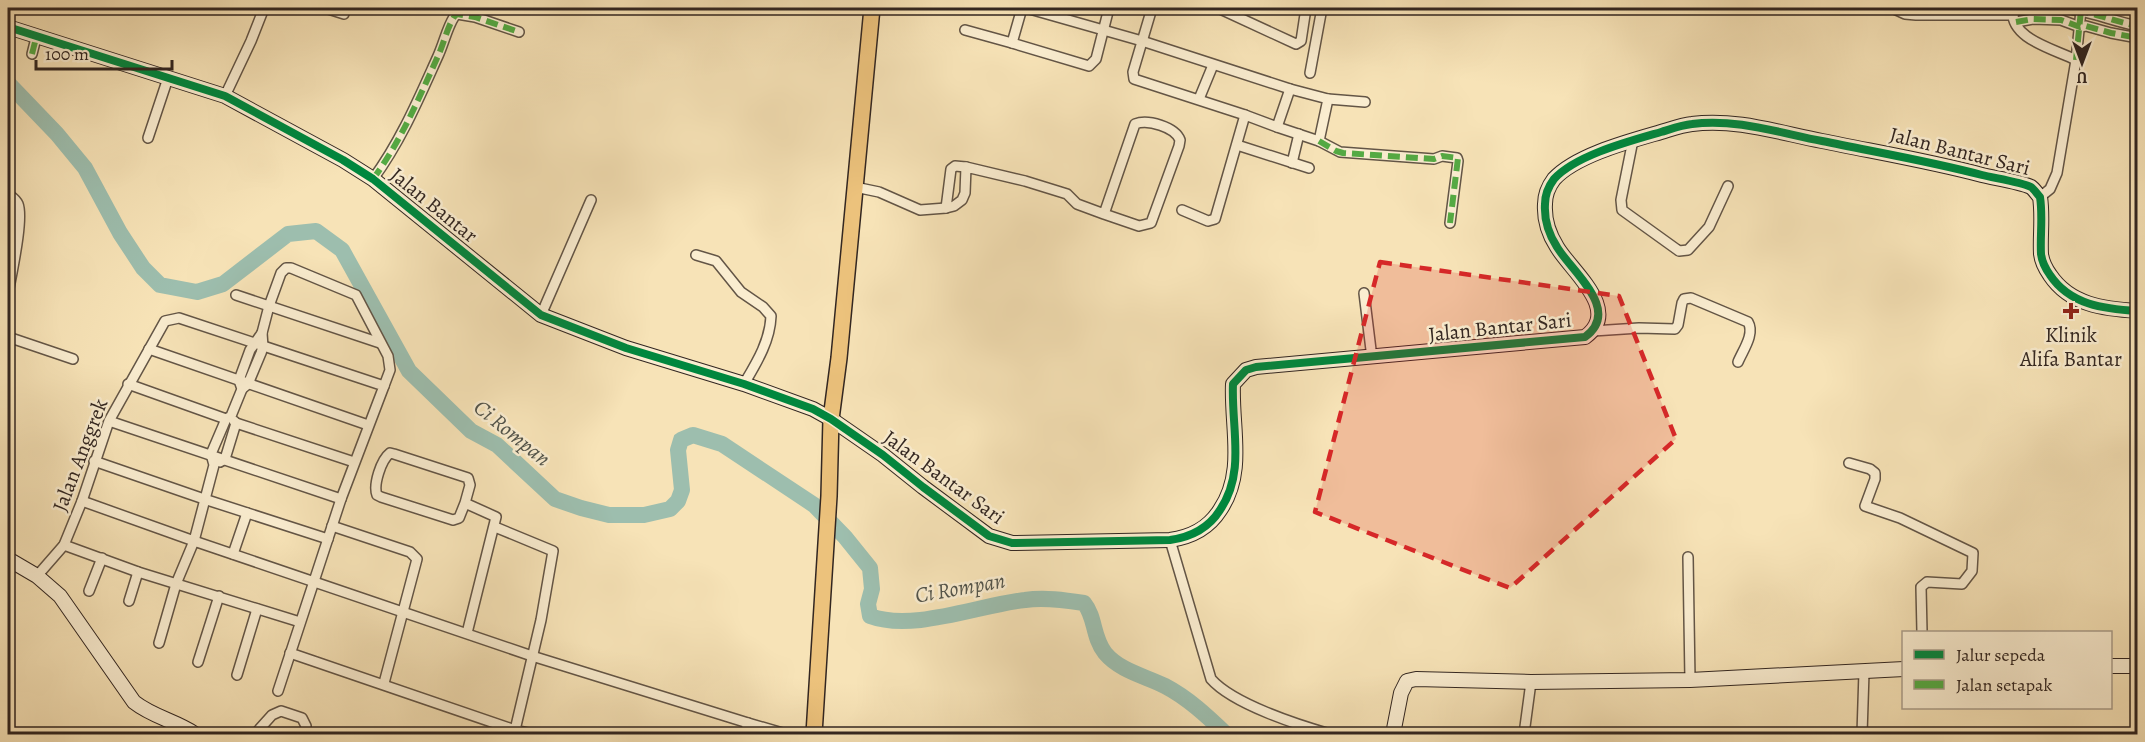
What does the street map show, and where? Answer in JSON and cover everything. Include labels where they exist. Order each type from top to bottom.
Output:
[{"type":"main road","points":[[814,735],[827,537],[831,419],[872,8]]},
{"type":"street","points":[[225,96],[264,8]]},
{"type":"street","points":[[324,8],[344,14]]},
{"type":"street","points":[[1012,43],[1024,8],[1142,41],[1290,89],[1328,99],[1365,102]]},
{"type":"street","points":[[966,30],[1089,66],[1096,59],[1109,8]]},
{"type":"street","points":[[1152,8],[1133,72],[1134,79],[1319,141],[1343,153],[1434,159],[1443,156],[1458,158],[1450,223]]},
{"type":"street","points":[[1218,8],[1298,44],[1301,41],[1306,8]]},
{"type":"street","points":[[1310,73],[1322,8]]},
{"type":"street","points":[[1892,8],[1905,14],[1916,15],[2013,15],[2033,19],[2061,20],[2080,18],[2112,20],[2138,26]]},
{"type":"street","points":[[2013,15],[2045,8]]},
{"type":"street","points":[[2059,8],[2080,18],[2086,26],[2138,38]]},
{"type":"street","points":[[373,179],[403,133],[454,16],[457,14],[475,17],[519,32]]},
{"type":"street","points":[[2013,15],[2022,31],[2031,40],[2076,60]]},
{"type":"street","points":[[2040,197],[2050,189],[2057,173],[2076,60],[2080,18]]},
{"type":"street","name":"Jalan Bantar","points":[[8,27],[36,38],[225,96],[343,160],[373,179],[541,315],[626,348],[744,384],[813,409],[831,419]]},
{"type":"street","points":[[32,54],[36,38]]},
{"type":"street","points":[[1199,99],[1213,65]]},
{"type":"street","points":[[148,138],[168,78]]},
{"type":"street","points":[[1277,127],[1290,89]]},
{"type":"street","points":[[1319,141],[1328,99]]},
{"type":"street","points":[[1182,210],[1208,221],[1215,219],[1245,116]]},
{"type":"street","points":[[946,208],[951,170],[956,166],[1025,181],[1067,194],[1077,204],[1104,214],[1139,226],[1151,223],[1179,146],[1180,140],[1175,132],[1145,122],[1135,124],[1104,214]]},
{"type":"street","name":"Jalan Bantar Sari","points":[[831,419],[883,455],[970,522],[998,540],[1028,543],[1185,538],[1202,530],[1215,518],[1229,497],[1236,472],[1233,384],[1246,370],[1256,367],[1585,337],[1593,331],[1599,316],[1594,295],[1570,267],[1548,231],[1544,216],[1545,196],[1549,186],[1556,177],[1584,159],[1633,140],[1692,124],[1735,123],[1960,169],[2030,187],[2040,197],[2041,255],[2045,267],[2057,285],[2089,305],[2138,311]]},
{"type":"street","points":[[1292,163],[1299,134]]},
{"type":"street","points":[[1633,140],[1621,200],[1622,210],[1679,251],[1688,250],[1709,227],[1728,186]]},
{"type":"street","points":[[1236,145],[1309,168]]},
{"type":"street","points":[[855,187],[879,192],[920,210],[946,208],[962,200],[965,193],[966,167]]},
{"type":"street","points":[[8,194],[15,199],[20,211],[8,294]]},
{"type":"street","points":[[541,315],[591,200]]},
{"type":"street","points":[[696,255],[716,261],[741,292],[763,307],[771,316],[769,333],[759,358],[744,384]]},
{"type":"street","points":[[243,384],[263,347],[262,333],[269,306],[281,273],[286,268],[356,295],[390,363],[384,386],[341,499],[278,691]]},
{"type":"street","points":[[1364,293],[1372,358]]},
{"type":"street","points":[[236,295],[380,343]]},
{"type":"street","points":[[1593,331],[1639,328],[1674,329],[1678,326],[1684,299],[1691,298],[1748,322],[1751,330],[1750,336],[1738,362]]},
{"type":"street","name":"Jalan Anggrek","points":[[37,576],[64,544],[109,421],[165,321],[175,318],[254,343]]},
{"type":"street","points":[[225,459],[231,420],[254,343],[262,333]]},
{"type":"street","points":[[8,337],[73,359]]},
{"type":"street","points":[[254,343],[384,386]]},
{"type":"street","points":[[148,349],[368,426]]},
{"type":"street","points":[[128,384],[354,462]]},
{"type":"street","points":[[159,643],[176,584],[194,541],[214,465],[212,454],[231,420]]},
{"type":"street","points":[[109,421],[341,499]]},
{"type":"street","points":[[390,453],[394,454],[468,478],[470,485],[465,503],[459,518],[453,520],[377,495],[375,488],[385,457],[390,453]]},
{"type":"street","points":[[214,465],[225,459]]},
{"type":"street","points":[[94,461],[328,539]]},
{"type":"street","points":[[1849,463],[1870,469],[1875,473],[1866,506],[1900,518],[1972,553],[1972,571],[1962,584],[1927,582],[1921,588],[1922,631]]},
{"type":"street","points":[[81,501],[532,656],[786,735]]},
{"type":"street","points":[[465,503],[496,517],[467,633]]},
{"type":"street","points":[[233,554],[247,513]]},
{"type":"street","points":[[332,526],[410,552],[417,559],[384,683]]},
{"type":"street","points":[[495,527],[553,551],[515,729]]},
{"type":"street","points":[[1170,540],[1208,675],[1213,682],[1234,696],[1273,714],[1330,735]]},
{"type":"street","points":[[64,544],[138,572],[300,622]]},
{"type":"street","points":[[1688,557],[1690,680]]},
{"type":"street","points":[[88,591],[102,558]]},
{"type":"street","points":[[8,559],[37,576],[60,596],[134,702],[147,712],[186,727],[195,735]]},
{"type":"street","points":[[129,601],[138,572]]},
{"type":"street","points":[[198,662],[219,596]]},
{"type":"street","points":[[237,675],[257,609]]},
{"type":"street","points":[[291,653],[533,735]]},
{"type":"street","points":[[2112,666],[2138,666]]},
{"type":"street","points":[[1393,735],[1401,693],[1405,684],[1411,679],[1531,682],[1690,680],[1902,669]]},
{"type":"street","points":[[1862,735],[1864,672]]},
{"type":"street","points":[[1524,735],[1531,682]]},
{"type":"street","points":[[255,735],[272,715],[281,711],[302,718],[306,726],[304,735]]},
{"type":"street","points":[[745,735],[748,723]]},
{"type":"highlighted area","points":[[1380,262],[1619,296],[1676,439],[1510,588],[1315,512]]},
{"type":"waterway","name":"Ci Rompan","points":[[8,83],[57,134],[85,168],[120,233],[143,268],[160,285],[197,292],[223,284],[288,234],[316,231],[342,250],[409,371],[471,431],[497,445],[555,499],[609,515],[644,515],[670,509],[678,501],[682,490],[678,450],[681,440],[693,435],[722,444],[814,505],[845,537],[870,568],[872,589],[868,604],[870,616],[906,621],[946,616],[1032,599],[1084,603],[1091,615],[1101,647],[1111,659],[1125,669],[1182,696],[1226,734]]},
{"type":"marked path","points":[[2012,11],[2045,8]]},
{"type":"marked path","points":[[2059,8],[2138,26]]},
{"type":"marked path","points":[[2076,60],[2081,10]]},
{"type":"marked path","points":[[373,179],[409,119],[454,17],[457,14],[475,17],[519,32]]},
{"type":"marked path","points":[[2016,22],[2033,19],[2061,20],[2080,27],[2086,26],[2138,38]]},
{"type":"marked path","points":[[32,54],[36,38]]},
{"type":"marked path","points":[[1319,141],[1343,153],[1434,159],[1442,156],[1458,158],[1450,223]]},
{"type":"cycle path","points":[[8,27],[225,96],[343,160],[373,179],[541,315],[626,348],[744,384],[813,409],[883,455],[989,536],[1012,543],[1170,540],[1185,537],[1204,527],[1220,510],[1233,480],[1236,449],[1233,384],[1246,370],[1256,367],[1585,337],[1595,326],[1598,315],[1596,303],[1591,291],[1564,257],[1549,231],[1545,210],[1549,188],[1554,179],[1564,170],[1589,156],[1619,144],[1684,125],[1725,123],[1757,127],[1942,165],[2031,187],[2040,197],[2042,260],[2058,285],[2067,293],[2089,304],[2138,311]]},
{"type":"place","name":"Klinik Alifa Bantar","points":[[2071,311]]}]
